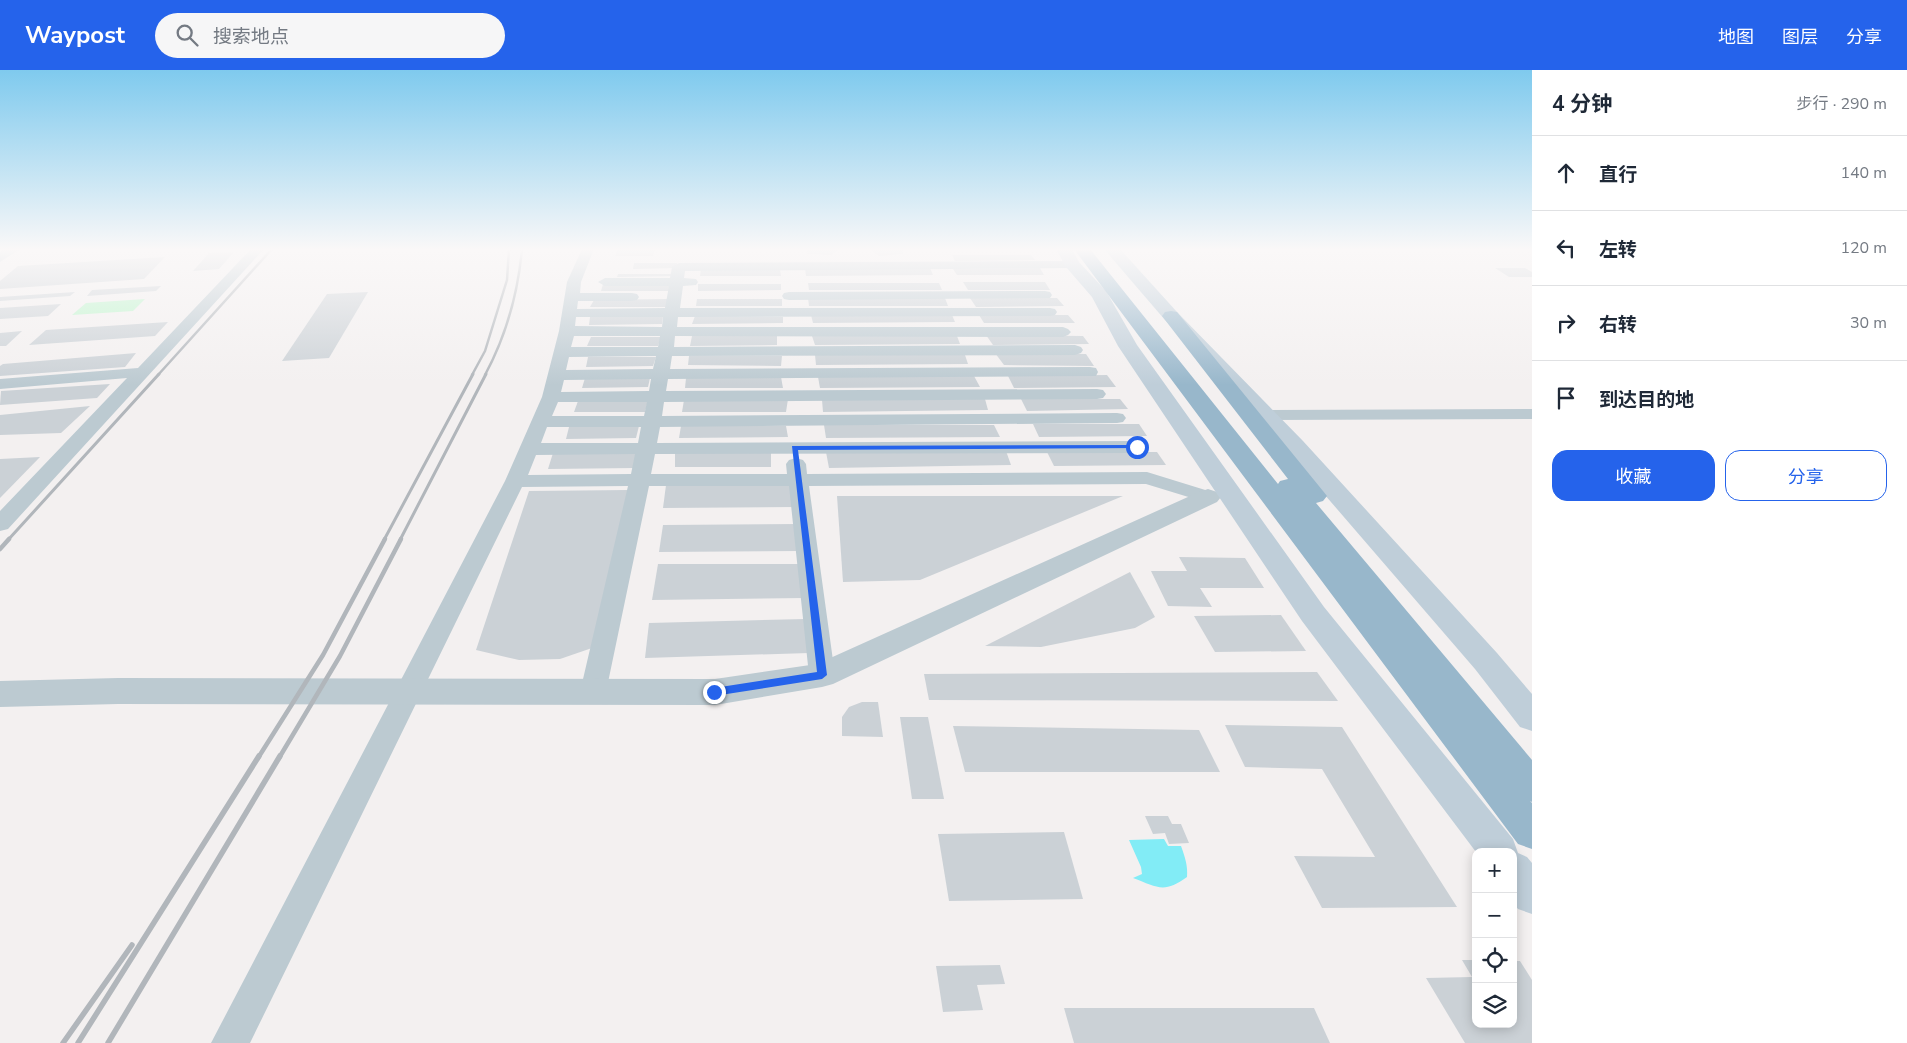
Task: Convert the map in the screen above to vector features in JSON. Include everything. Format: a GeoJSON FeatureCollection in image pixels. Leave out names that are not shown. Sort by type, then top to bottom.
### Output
{"type":"FeatureCollection","features":[{"type":"Feature","properties":{"kind":"highway"},"geometry":{"type":"LineString","coordinates":[[1104,294],[1532,831]]}},
{"type":"Feature","properties":{"kind":"highway"},"geometry":{"type":"LineString","coordinates":[[1133,294],[1532,786]]}},
{"type":"Feature","properties":{"kind":"highway"},"geometry":{"type":"LineString","coordinates":[[1100,295],[1396,687],[1532,831]]}},
{"type":"Feature","properties":{"kind":"highway"},"geometry":{"type":"LineString","coordinates":[[1171,316],[1465,681],[1532,778]]}},
{"type":"Feature","properties":{"kind":"main road"},"geometry":{"type":"LineString","coordinates":[[1152,294],[1302,453],[1479,654],[1532,718]]}},
{"type":"Feature","properties":{"kind":"main road"},"geometry":{"type":"LineString","coordinates":[[1100,295],[1128,346],[1313,614],[1496,848]]}},
{"type":"Feature","properties":{"kind":"main road"},"geometry":{"type":"LineString","coordinates":[[1517,875],[1532,894]]}},
{"type":"Feature","properties":{"kind":"street"},"geometry":{"type":"LineString","coordinates":[[0,524],[216,294]]}},
{"type":"Feature","properties":{"kind":"street"},"geometry":{"type":"LineString","coordinates":[[230,1043],[515,481],[541,422],[576,294]]}},
{"type":"Feature","properties":{"kind":"street"},"geometry":{"type":"LineString","coordinates":[[593,692],[666,352],[671,294]]}},
{"type":"Feature","properties":{"kind":"street"},"geometry":{"type":"LineString","coordinates":[[565,335],[669,302],[683,294]]}},
{"type":"Feature","properties":{"kind":"street"},"geometry":{"type":"LineString","coordinates":[[779,294],[784,332],[785,374],[822,675]]}},
{"type":"Feature","properties":{"kind":"street"},"geometry":{"type":"LineString","coordinates":[[565,335],[669,302],[1045,295]]}},
{"type":"Feature","properties":{"kind":"street"},"geometry":{"type":"LineString","coordinates":[[944,296],[958,332],[1023,477]]}},
{"type":"Feature","properties":{"kind":"street"},"geometry":{"type":"LineString","coordinates":[[779,301],[951,312],[1050,312]]}},
{"type":"Feature","properties":{"kind":"street"},"geometry":{"type":"LineString","coordinates":[[565,335],[669,302],[784,332],[1064,332]]}},
{"type":"Feature","properties":{"kind":"street"},"geometry":{"type":"LineString","coordinates":[[565,335],[666,352],[1075,350]]}},
{"type":"Feature","properties":{"kind":"street"},"geometry":{"type":"LineString","coordinates":[[565,335],[661,374],[1090,372]]}},
{"type":"Feature","properties":{"kind":"street"},"geometry":{"type":"LineString","coordinates":[[565,335],[656,396],[1096,394]]}},
{"type":"Feature","properties":{"kind":"street"},"geometry":{"type":"LineString","coordinates":[[0,384],[144,372]]}},
{"type":"Feature","properties":{"kind":"street"},"geometry":{"type":"LineString","coordinates":[[1266,415],[1532,414]]}},
{"type":"Feature","properties":{"kind":"street"},"geometry":{"type":"LineString","coordinates":[[541,422],[1117,418]]}},
{"type":"Feature","properties":{"kind":"street"},"geometry":{"type":"LineString","coordinates":[[529,449],[1137,447]]}},
{"type":"Feature","properties":{"kind":"street"},"geometry":{"type":"LineString","coordinates":[[515,481],[1023,477],[1147,478],[1208,497]]}},
{"type":"Feature","properties":{"kind":"street"},"geometry":{"type":"LineString","coordinates":[[0,694],[118,691],[714,692],[822,675],[1208,497]]}},
{"type":"Feature","properties":{"kind":"green space"},"geometry":{"type":"Polygon","coordinates":[[[145,299],[133,311],[72,315],[86,303],[145,299]]]}},
{"type":"Feature","properties":{"kind":"water"},"geometry":{"type":"Polygon","coordinates":[[[1164,839],[1168,846],[1181,846],[1186,862],[1187,877],[1172,886],[1166,887],[1155,886],[1133,878],[1142,874],[1141,867],[1129,840],[1164,839]]]}},
{"type":"Feature","properties":{"kind":"building"},"geometry":{"type":"Polygon","coordinates":[[[39,294],[72,294],[0,301],[0,297],[39,294]]]}},
{"type":"Feature","properties":{"kind":"building"},"geometry":{"type":"Polygon","coordinates":[[[88,294],[109,294],[87,296],[88,294]]]}},
{"type":"Feature","properties":{"kind":"building"},"geometry":{"type":"Polygon","coordinates":[[[327,294],[367,294],[329,358],[282,361],[327,294]]]}},
{"type":"Feature","properties":{"kind":"building"},"geometry":{"type":"Polygon","coordinates":[[[808,298],[945,298],[948,306],[809,306],[808,298]]]}},
{"type":"Feature","properties":{"kind":"building"},"geometry":{"type":"Polygon","coordinates":[[[970,298],[1057,298],[1064,306],[976,307],[970,298]]]}},
{"type":"Feature","properties":{"kind":"building"},"geometry":{"type":"Polygon","coordinates":[[[668,299],[666,307],[590,307],[594,300],[668,299]]]}},
{"type":"Feature","properties":{"kind":"building"},"geometry":{"type":"Polygon","coordinates":[[[697,299],[782,299],[782,306],[696,306],[697,299]]]}},
{"type":"Feature","properties":{"kind":"building"},"geometry":{"type":"Polygon","coordinates":[[[61,304],[48,316],[0,319],[0,308],[61,304]]]}},
{"type":"Feature","properties":{"kind":"building"},"geometry":{"type":"Polygon","coordinates":[[[811,315],[952,315],[955,322],[813,323],[811,315]]]}},
{"type":"Feature","properties":{"kind":"building"},"geometry":{"type":"Polygon","coordinates":[[[979,315],[1068,315],[1075,323],[984,323],[979,315]]]}},
{"type":"Feature","properties":{"kind":"building"},"geometry":{"type":"Polygon","coordinates":[[[663,316],[662,324],[589,325],[590,317],[663,316]]]}},
{"type":"Feature","properties":{"kind":"building"},"geometry":{"type":"Polygon","coordinates":[[[695,316],[783,317],[783,323],[692,324],[695,316]]]}},
{"type":"Feature","properties":{"kind":"building"},"geometry":{"type":"Polygon","coordinates":[[[168,322],[155,336],[29,345],[46,330],[168,322]]]}},
{"type":"Feature","properties":{"kind":"building"},"geometry":{"type":"Polygon","coordinates":[[[22,331],[6,346],[0,346],[0,333],[22,331]]]}},
{"type":"Feature","properties":{"kind":"building"},"geometry":{"type":"Polygon","coordinates":[[[986,335],[1083,336],[1089,344],[993,345],[986,335]]]}},
{"type":"Feature","properties":{"kind":"building"},"geometry":{"type":"Polygon","coordinates":[[[692,336],[777,336],[777,345],[690,346],[692,336]]]}},
{"type":"Feature","properties":{"kind":"building"},"geometry":{"type":"Polygon","coordinates":[[[812,336],[957,336],[960,344],[815,345],[812,336]]]}},
{"type":"Feature","properties":{"kind":"building"},"geometry":{"type":"Polygon","coordinates":[[[591,337],[661,337],[658,346],[587,346],[591,337]]]}},
{"type":"Feature","properties":{"kind":"building"},"geometry":{"type":"Polygon","coordinates":[[[136,353],[125,367],[0,376],[0,366],[3,364],[136,353]]]}},
{"type":"Feature","properties":{"kind":"building"},"geometry":{"type":"Polygon","coordinates":[[[995,353],[1086,354],[1094,366],[1004,365],[995,353]]]}},
{"type":"Feature","properties":{"kind":"building"},"geometry":{"type":"Polygon","coordinates":[[[815,355],[965,355],[968,364],[816,365],[815,355]]]}},
{"type":"Feature","properties":{"kind":"building"},"geometry":{"type":"Polygon","coordinates":[[[689,356],[782,356],[781,366],[688,365],[689,356]]]}},
{"type":"Feature","properties":{"kind":"building"},"geometry":{"type":"Polygon","coordinates":[[[588,357],[656,357],[653,366],[586,367],[588,357]]]}},
{"type":"Feature","properties":{"kind":"building"},"geometry":{"type":"Polygon","coordinates":[[[1107,375],[1116,387],[1014,388],[1008,376],[1107,375]]]}},
{"type":"Feature","properties":{"kind":"building"},"geometry":{"type":"Polygon","coordinates":[[[974,376],[980,387],[820,388],[818,377],[974,376]]]}},
{"type":"Feature","properties":{"kind":"building"},"geometry":{"type":"Polygon","coordinates":[[[781,377],[783,388],[685,388],[686,378],[781,377]]]}},
{"type":"Feature","properties":{"kind":"building"},"geometry":{"type":"Polygon","coordinates":[[[585,378],[650,378],[648,387],[582,388],[585,378]]]}},
{"type":"Feature","properties":{"kind":"building"},"geometry":{"type":"Polygon","coordinates":[[[110,384],[97,398],[0,405],[1,391],[110,384]]]}},
{"type":"Feature","properties":{"kind":"building"},"geometry":{"type":"Polygon","coordinates":[[[788,399],[786,412],[682,412],[684,400],[788,399]]]}},
{"type":"Feature","properties":{"kind":"building"},"geometry":{"type":"Polygon","coordinates":[[[985,399],[988,410],[823,412],[822,400],[985,399]]]}},
{"type":"Feature","properties":{"kind":"building"},"geometry":{"type":"Polygon","coordinates":[[[1021,399],[1120,399],[1128,409],[1027,411],[1021,399]]]}},
{"type":"Feature","properties":{"kind":"building"},"geometry":{"type":"Polygon","coordinates":[[[578,401],[648,401],[645,412],[574,412],[578,401]]]}},
{"type":"Feature","properties":{"kind":"building"},"geometry":{"type":"Polygon","coordinates":[[[90,406],[61,433],[0,435],[0,415],[90,406]]]}},
{"type":"Feature","properties":{"kind":"building"},"geometry":{"type":"Polygon","coordinates":[[[1033,424],[1139,424],[1147,436],[1039,437],[1033,424]]]}},
{"type":"Feature","properties":{"kind":"building"},"geometry":{"type":"Polygon","coordinates":[[[824,425],[994,425],[1000,437],[826,438],[824,425]]]}},
{"type":"Feature","properties":{"kind":"building"},"geometry":{"type":"Polygon","coordinates":[[[639,426],[636,438],[566,439],[569,427],[639,426]]]}},
{"type":"Feature","properties":{"kind":"building"},"geometry":{"type":"Polygon","coordinates":[[[681,426],[786,426],[788,437],[679,438],[681,426]]]}},
{"type":"Feature","properties":{"kind":"building"},"geometry":{"type":"Polygon","coordinates":[[[1006,451],[1011,465],[829,468],[826,452],[1006,451]]]}},
{"type":"Feature","properties":{"kind":"building"},"geometry":{"type":"Polygon","coordinates":[[[640,452],[635,468],[548,469],[553,453],[640,452]]]}},
{"type":"Feature","properties":{"kind":"building"},"geometry":{"type":"Polygon","coordinates":[[[675,452],[771,452],[771,467],[675,467],[675,452]]]}},
{"type":"Feature","properties":{"kind":"building"},"geometry":{"type":"Polygon","coordinates":[[[1047,452],[1157,452],[1166,465],[1054,466],[1047,452]]]}},
{"type":"Feature","properties":{"kind":"building"},"geometry":{"type":"Polygon","coordinates":[[[40,457],[0,498],[0,459],[40,457]]]}},
{"type":"Feature","properties":{"kind":"building"},"geometry":{"type":"Polygon","coordinates":[[[666,485],[794,485],[796,507],[663,508],[666,485]]]}},
{"type":"Feature","properties":{"kind":"building"},"geometry":{"type":"Polygon","coordinates":[[[628,490],[592,648],[560,659],[519,660],[476,650],[529,491],[628,490]]]}},
{"type":"Feature","properties":{"kind":"building"},"geometry":{"type":"Polygon","coordinates":[[[837,496],[1123,496],[920,580],[843,582],[837,496]]]}},
{"type":"Feature","properties":{"kind":"building"},"geometry":{"type":"Polygon","coordinates":[[[798,524],[799,551],[659,552],[663,525],[798,524]]]}},
{"type":"Feature","properties":{"kind":"building"},"geometry":{"type":"Polygon","coordinates":[[[1179,557],[1245,558],[1264,588],[1200,588],[1212,607],[1168,606],[1151,571],[1187,571],[1179,557]]]}},
{"type":"Feature","properties":{"kind":"building"},"geometry":{"type":"Polygon","coordinates":[[[658,564],[802,564],[804,598],[652,600],[658,564]]]}},
{"type":"Feature","properties":{"kind":"building"},"geometry":{"type":"Polygon","coordinates":[[[1130,572],[1155,617],[1135,628],[1041,647],[985,646],[1130,572]]]}},
{"type":"Feature","properties":{"kind":"building"},"geometry":{"type":"Polygon","coordinates":[[[1281,615],[1306,651],[1215,652],[1194,616],[1281,615]]]}},
{"type":"Feature","properties":{"kind":"building"},"geometry":{"type":"Polygon","coordinates":[[[806,619],[809,653],[645,658],[649,623],[806,619]]]}},
{"type":"Feature","properties":{"kind":"building"},"geometry":{"type":"Polygon","coordinates":[[[1317,672],[1338,701],[929,700],[924,674],[1317,672]]]}},
{"type":"Feature","properties":{"kind":"building"},"geometry":{"type":"Polygon","coordinates":[[[862,702],[878,702],[883,737],[842,736],[842,717],[849,707],[862,702]]]}},
{"type":"Feature","properties":{"kind":"building"},"geometry":{"type":"Polygon","coordinates":[[[900,717],[928,717],[944,799],[912,799],[900,717]]]}},
{"type":"Feature","properties":{"kind":"building"},"geometry":{"type":"Polygon","coordinates":[[[1225,725],[1342,727],[1457,907],[1322,908],[1294,856],[1375,857],[1322,769],[1245,767],[1225,725]]]}},
{"type":"Feature","properties":{"kind":"building"},"geometry":{"type":"Polygon","coordinates":[[[953,726],[1199,730],[1220,772],[965,772],[953,726]]]}},
{"type":"Feature","properties":{"kind":"building"},"geometry":{"type":"Polygon","coordinates":[[[1145,816],[1168,816],[1172,824],[1181,824],[1189,843],[1169,844],[1165,833],[1153,834],[1145,816]]]}},
{"type":"Feature","properties":{"kind":"building"},"geometry":{"type":"Polygon","coordinates":[[[1064,832],[1083,899],[949,901],[938,834],[1064,832]]]}},
{"type":"Feature","properties":{"kind":"building"},"geometry":{"type":"Polygon","coordinates":[[[1462,960],[1472,960],[1472,977],[1462,960]]]}},
{"type":"Feature","properties":{"kind":"building"},"geometry":{"type":"Polygon","coordinates":[[[1517,961],[1520,961],[1532,980],[1532,1043],[1465,1043],[1426,978],[1472,977],[1472,1028],[1517,1028],[1517,961]]]}},
{"type":"Feature","properties":{"kind":"building"},"geometry":{"type":"Polygon","coordinates":[[[1000,965],[1005,984],[977,985],[983,1010],[943,1012],[936,966],[1000,965]]]}},
{"type":"Feature","properties":{"kind":"building"},"geometry":{"type":"Polygon","coordinates":[[[1064,1008],[1314,1008],[1330,1043],[1074,1043],[1064,1008]]]}},
{"type":"Feature","properties":{"kind":"railway"},"geometry":{"type":"LineString","coordinates":[[158,375],[231,294]]}},
{"type":"Feature","properties":{"kind":"railway"},"geometry":{"type":"LineString","coordinates":[[472,375],[485,351],[503,294]]}},
{"type":"Feature","properties":{"kind":"railway"},"geometry":{"type":"LineString","coordinates":[[485,375],[505,330],[515,294]]}},
{"type":"Feature","properties":{"kind":"railway"},"geometry":{"type":"LineString","coordinates":[[8,540],[159,374]]}},
{"type":"Feature","properties":{"kind":"railway"},"geometry":{"type":"LineString","coordinates":[[384,540],[473,374]]}},
{"type":"Feature","properties":{"kind":"railway"},"geometry":{"type":"LineString","coordinates":[[400,540],[486,374]]}},
{"type":"Feature","properties":{"kind":"railway"},"geometry":{"type":"LineString","coordinates":[[0,549],[9,539]]}},
{"type":"Feature","properties":{"kind":"railway"},"geometry":{"type":"LineString","coordinates":[[258,758],[323,655],[385,539]]}},
{"type":"Feature","properties":{"kind":"railway"},"geometry":{"type":"LineString","coordinates":[[279,758],[340,656],[401,539]]}},
{"type":"Feature","properties":{"kind":"railway"},"geometry":{"type":"LineString","coordinates":[[78,1043],[259,756]]}},
{"type":"Feature","properties":{"kind":"railway"},"geometry":{"type":"LineString","coordinates":[[108,1043],[280,756]]}},
{"type":"Feature","properties":{"kind":"railway"},"geometry":{"type":"LineString","coordinates":[[63,1043],[132,945]]}},
{"type":"Feature","properties":{"kind":"route"},"geometry":{"type":"LineString","coordinates":[[714,692],[822,675],[794,448],[1137,447]]}}]}
